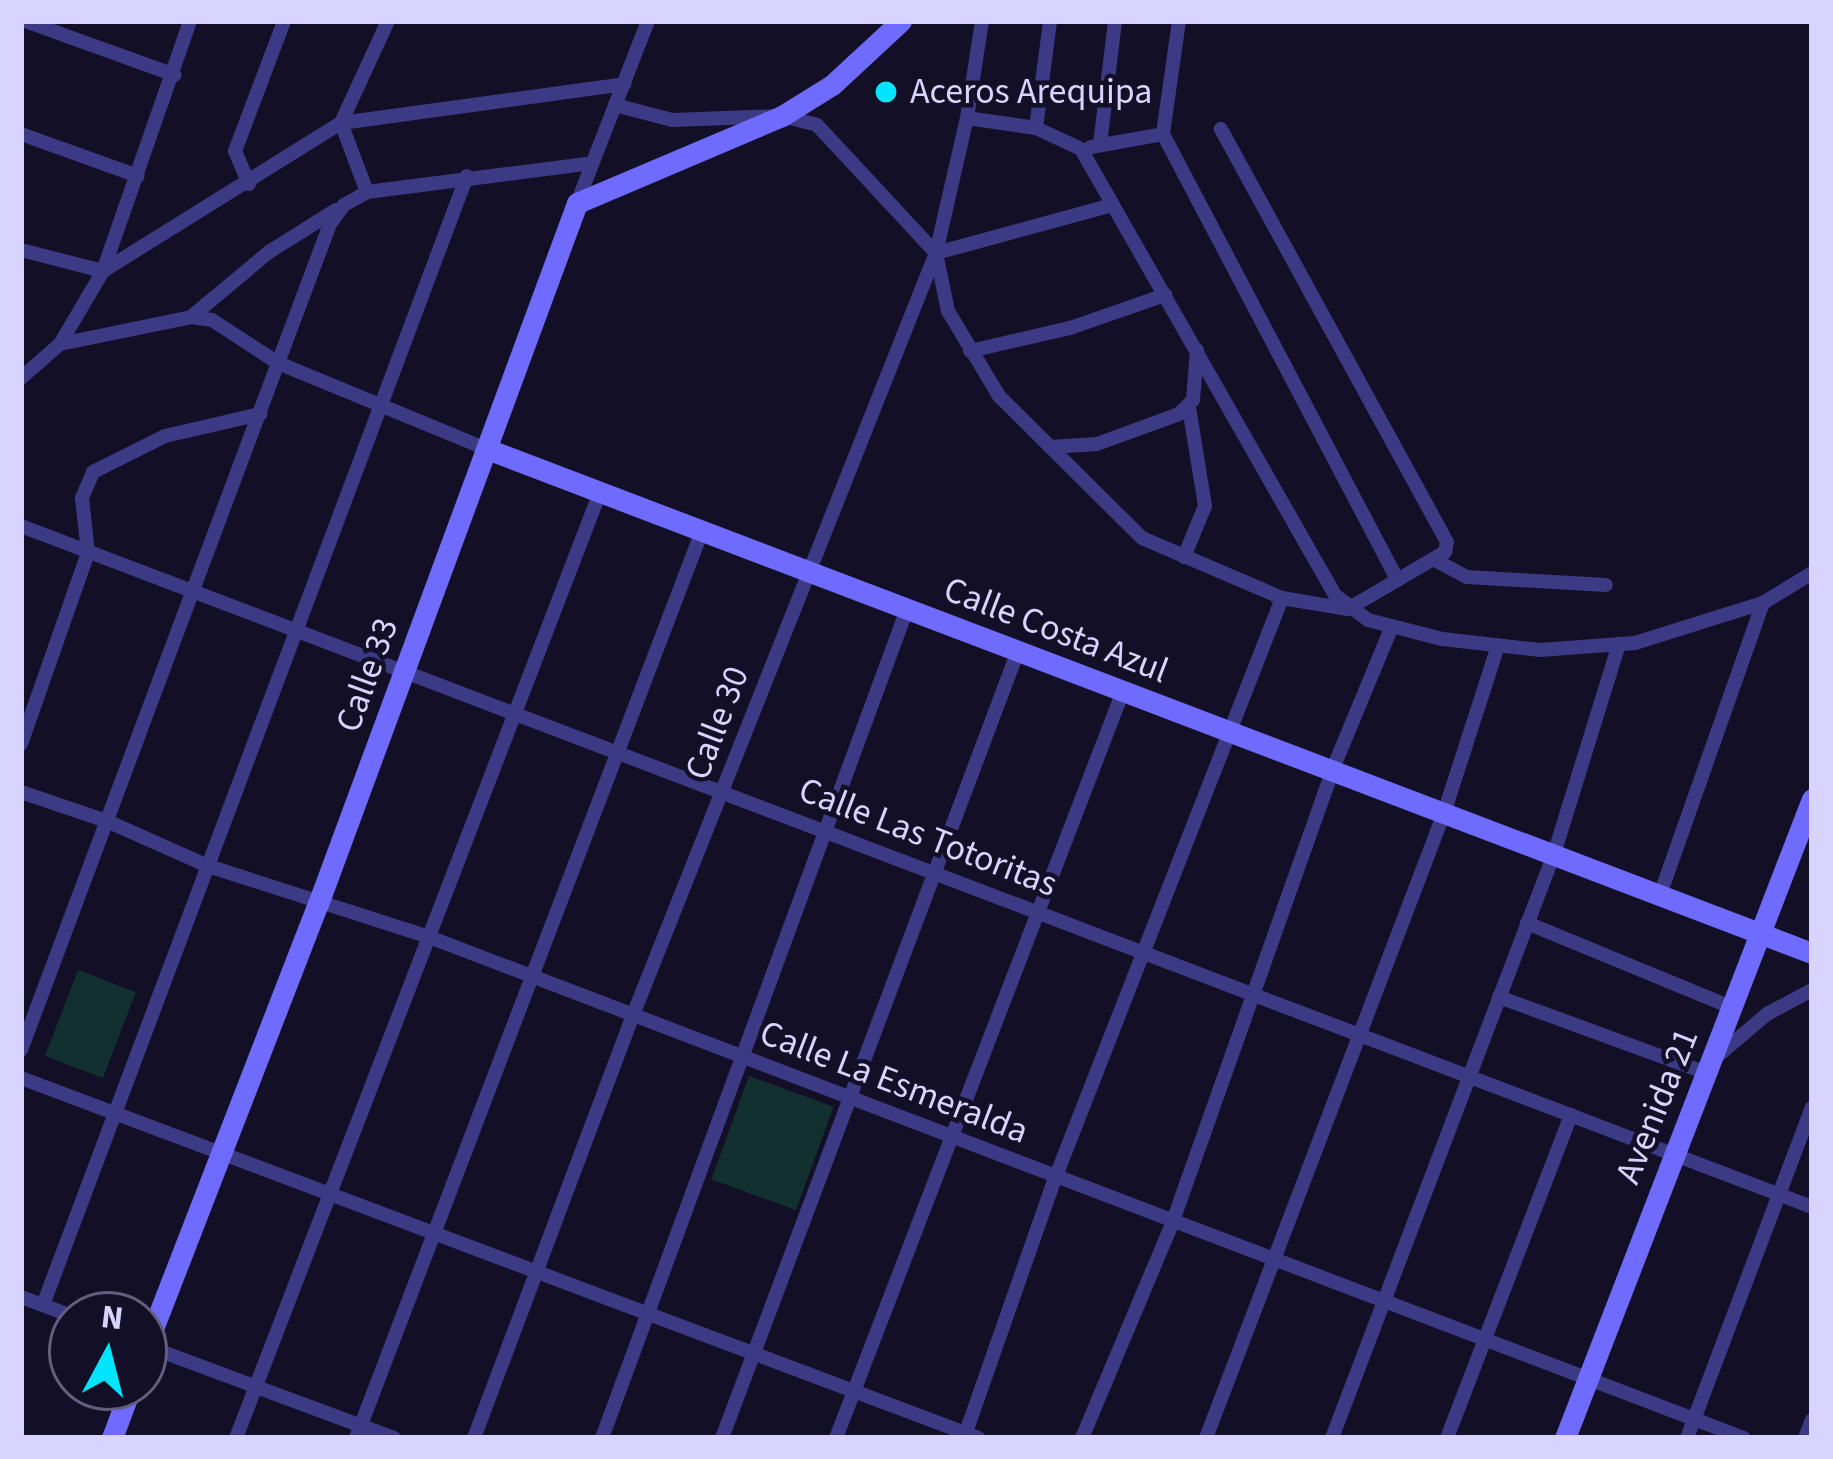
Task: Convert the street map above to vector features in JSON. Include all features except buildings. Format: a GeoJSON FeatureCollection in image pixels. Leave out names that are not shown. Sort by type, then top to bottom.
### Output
{"type":"FeatureCollection","features":[{"type":"Feature","properties":{"kind":"street"},"geometry":{"type":"LineString","coordinates":[[25,21],[175,75]]}},
{"type":"Feature","properties":{"kind":"street"},"geometry":{"type":"LineString","coordinates":[[21,378],[61,344],[103,271],[190,21]]}},
{"type":"Feature","properties":{"kind":"street"},"geometry":{"type":"LineString","coordinates":[[249,184],[235,151],[284,21]]}},
{"type":"Feature","properties":{"kind":"street"},"geometry":{"type":"LineString","coordinates":[[367,192],[341,123],[388,21]]}},
{"type":"Feature","properties":{"kind":"street","name":"Calle 33"},"geometry":{"type":"LineString","coordinates":[[167,1291],[648,21]]}},
{"type":"Feature","properties":{"kind":"street"},"geometry":{"type":"LineString","coordinates":[[577,202],[782,116],[832,85],[901,21]]}},
{"type":"Feature","properties":{"kind":"street","name":"Calle 30"},"geometry":{"type":"LineString","coordinates":[[474,1438],[633,1015],[936,253],[968,118],[982,21]]}},
{"type":"Feature","properties":{"kind":"street"},"geometry":{"type":"LineString","coordinates":[[1036,128],[1050,21]]}},
{"type":"Feature","properties":{"kind":"street"},"geometry":{"type":"LineString","coordinates":[[1100,144],[1115,21]]}},
{"type":"Feature","properties":{"kind":"street"},"geometry":{"type":"LineString","coordinates":[[1179,21],[1163,134],[1397,579]]}},
{"type":"Feature","properties":{"kind":"street"},"geometry":{"type":"LineString","coordinates":[[21,250],[103,271],[341,123],[624,84]]}},
{"type":"Feature","properties":{"kind":"street"},"geometry":{"type":"LineString","coordinates":[[615,105],[672,120],[782,116],[826,132],[936,253],[948,311],[999,396],[1142,538],[1282,598],[1348,609],[1392,626],[1540,650],[1619,644],[1763,603],[1812,573]]}},
{"type":"Feature","properties":{"kind":"street"},"geometry":{"type":"LineString","coordinates":[[968,118],[1036,128],[1081,149],[1109,206],[1197,345],[1335,596],[1348,609]]}},
{"type":"Feature","properties":{"kind":"street"},"geometry":{"type":"LineString","coordinates":[[1221,129],[1447,542],[1445,552],[1348,609]]}},
{"type":"Feature","properties":{"kind":"street"},"geometry":{"type":"LineString","coordinates":[[21,134],[138,176]]}},
{"type":"Feature","properties":{"kind":"street"},"geometry":{"type":"LineString","coordinates":[[1081,149],[1163,134]]}},
{"type":"Feature","properties":{"kind":"street"},"geometry":{"type":"LineString","coordinates":[[61,344],[191,317],[269,252],[367,192],[592,163]]}},
{"type":"Feature","properties":{"kind":"street"},"geometry":{"type":"LineString","coordinates":[[43,1305],[467,176]]}},
{"type":"Feature","properties":{"kind":"street"},"geometry":{"type":"LineString","coordinates":[[21,1050],[197,590],[330,224],[344,205]]}},
{"type":"Feature","properties":{"kind":"street"},"geometry":{"type":"LineString","coordinates":[[936,253],[1109,206]]}},
{"type":"Feature","properties":{"kind":"street"},"geometry":{"type":"LineString","coordinates":[[970,351],[1070,328],[1165,295]]}},
{"type":"Feature","properties":{"kind":"street","name":"Calle Costa Azul"},"geometry":{"type":"LineString","coordinates":[[191,317],[223,326],[278,363],[380,409],[1812,953]]}},
{"type":"Feature","properties":{"kind":"street"},"geometry":{"type":"LineString","coordinates":[[1184,557],[1205,506],[1189,407],[1195,392],[1197,345]]}},
{"type":"Feature","properties":{"kind":"street"},"geometry":{"type":"LineString","coordinates":[[1050,447],[1097,444],[1189,407]]}},
{"type":"Feature","properties":{"kind":"street"},"geometry":{"type":"LineString","coordinates":[[21,744],[88,553],[82,498],[93,472],[165,436],[260,414]]}},
{"type":"Feature","properties":{"kind":"street"},"geometry":{"type":"LineString","coordinates":[[236,1438],[600,493]]}},
{"type":"Feature","properties":{"kind":"street","name":"Calle Las Totoritas"},"geometry":{"type":"LineString","coordinates":[[21,526],[1812,1207]]}},
{"type":"Feature","properties":{"kind":"street"},"geometry":{"type":"LineString","coordinates":[[358,1432],[702,532]]}},
{"type":"Feature","properties":{"kind":"street"},"geometry":{"type":"LineString","coordinates":[[1432,559],[1467,577],[1606,584]]}},
{"type":"Feature","properties":{"kind":"street"},"geometry":{"type":"LineString","coordinates":[[21,1078],[331,1191],[969,1436],[1056,1176],[1282,598]]}},
{"type":"Feature","properties":{"kind":"street"},"geometry":{"type":"LineString","coordinates":[[1660,895],[1763,603]]}},
{"type":"Feature","properties":{"kind":"street"},"geometry":{"type":"LineString","coordinates":[[602,1438],[907,609]]}},
{"type":"Feature","properties":{"kind":"street"},"geometry":{"type":"LineString","coordinates":[[1082,1438],[1173,1221],[1332,770],[1392,626]]}},
{"type":"Feature","properties":{"kind":"street"},"geometry":{"type":"LineString","coordinates":[[1331,1438],[1553,854],[1619,644]]}},
{"type":"Feature","properties":{"kind":"street"},"geometry":{"type":"LineString","coordinates":[[1207,1438],[1444,813],[1498,646]]}},
{"type":"Feature","properties":{"kind":"street"},"geometry":{"type":"LineString","coordinates":[[722,1438],[1018,651]]}},
{"type":"Feature","properties":{"kind":"street"},"geometry":{"type":"LineString","coordinates":[[836,1438],[1123,691]]}},
{"type":"Feature","properties":{"kind":"street","name":"Calle La Esmeralda"},"geometry":{"type":"LineString","coordinates":[[21,792],[109,822],[208,866],[429,937],[1744,1438]]}},
{"type":"Feature","properties":{"kind":"street","name":"Avenida 21"},"geometry":{"type":"LineString","coordinates":[[1565,1438],[1812,799]]}},
{"type":"Feature","properties":{"kind":"street"},"geometry":{"type":"LineString","coordinates":[[1527,923],[1730,1007]]}},
{"type":"Feature","properties":{"kind":"street"},"geometry":{"type":"LineString","coordinates":[[1499,997],[1711,1067],[1767,1014],[1812,990]]}},
{"type":"Feature","properties":{"kind":"street"},"geometry":{"type":"LineString","coordinates":[[1687,1438],[1812,1108]]}},
{"type":"Feature","properties":{"kind":"street"},"geometry":{"type":"LineString","coordinates":[[1447,1438],[1571,1115]]}},
{"type":"Feature","properties":{"kind":"street"},"geometry":{"type":"LineString","coordinates":[[21,1297],[48,1307]]}},
{"type":"Feature","properties":{"kind":"street"},"geometry":{"type":"LineString","coordinates":[[168,1355],[358,1432],[394,1438]]}},
{"type":"Feature","properties":{"kind":"street"},"geometry":{"type":"LineString","coordinates":[[1805,1438],[1812,1420]]}},
{"type":"Feature","properties":{"kind":"green space"},"geometry":{"type":"Polygon","coordinates":[[[78,970],[136,992],[103,1078],[45,1056],[78,970]]]}},
{"type":"Feature","properties":{"kind":"green space"},"geometry":{"type":"Polygon","coordinates":[[[749,1076],[834,1107],[796,1210],[711,1179],[749,1076]]]}},
{"type":"Feature","properties":{"kind":"place","name":"Aceros Arequipa"},"geometry":{"type":"Point","coordinates":[886,92]}}]}
